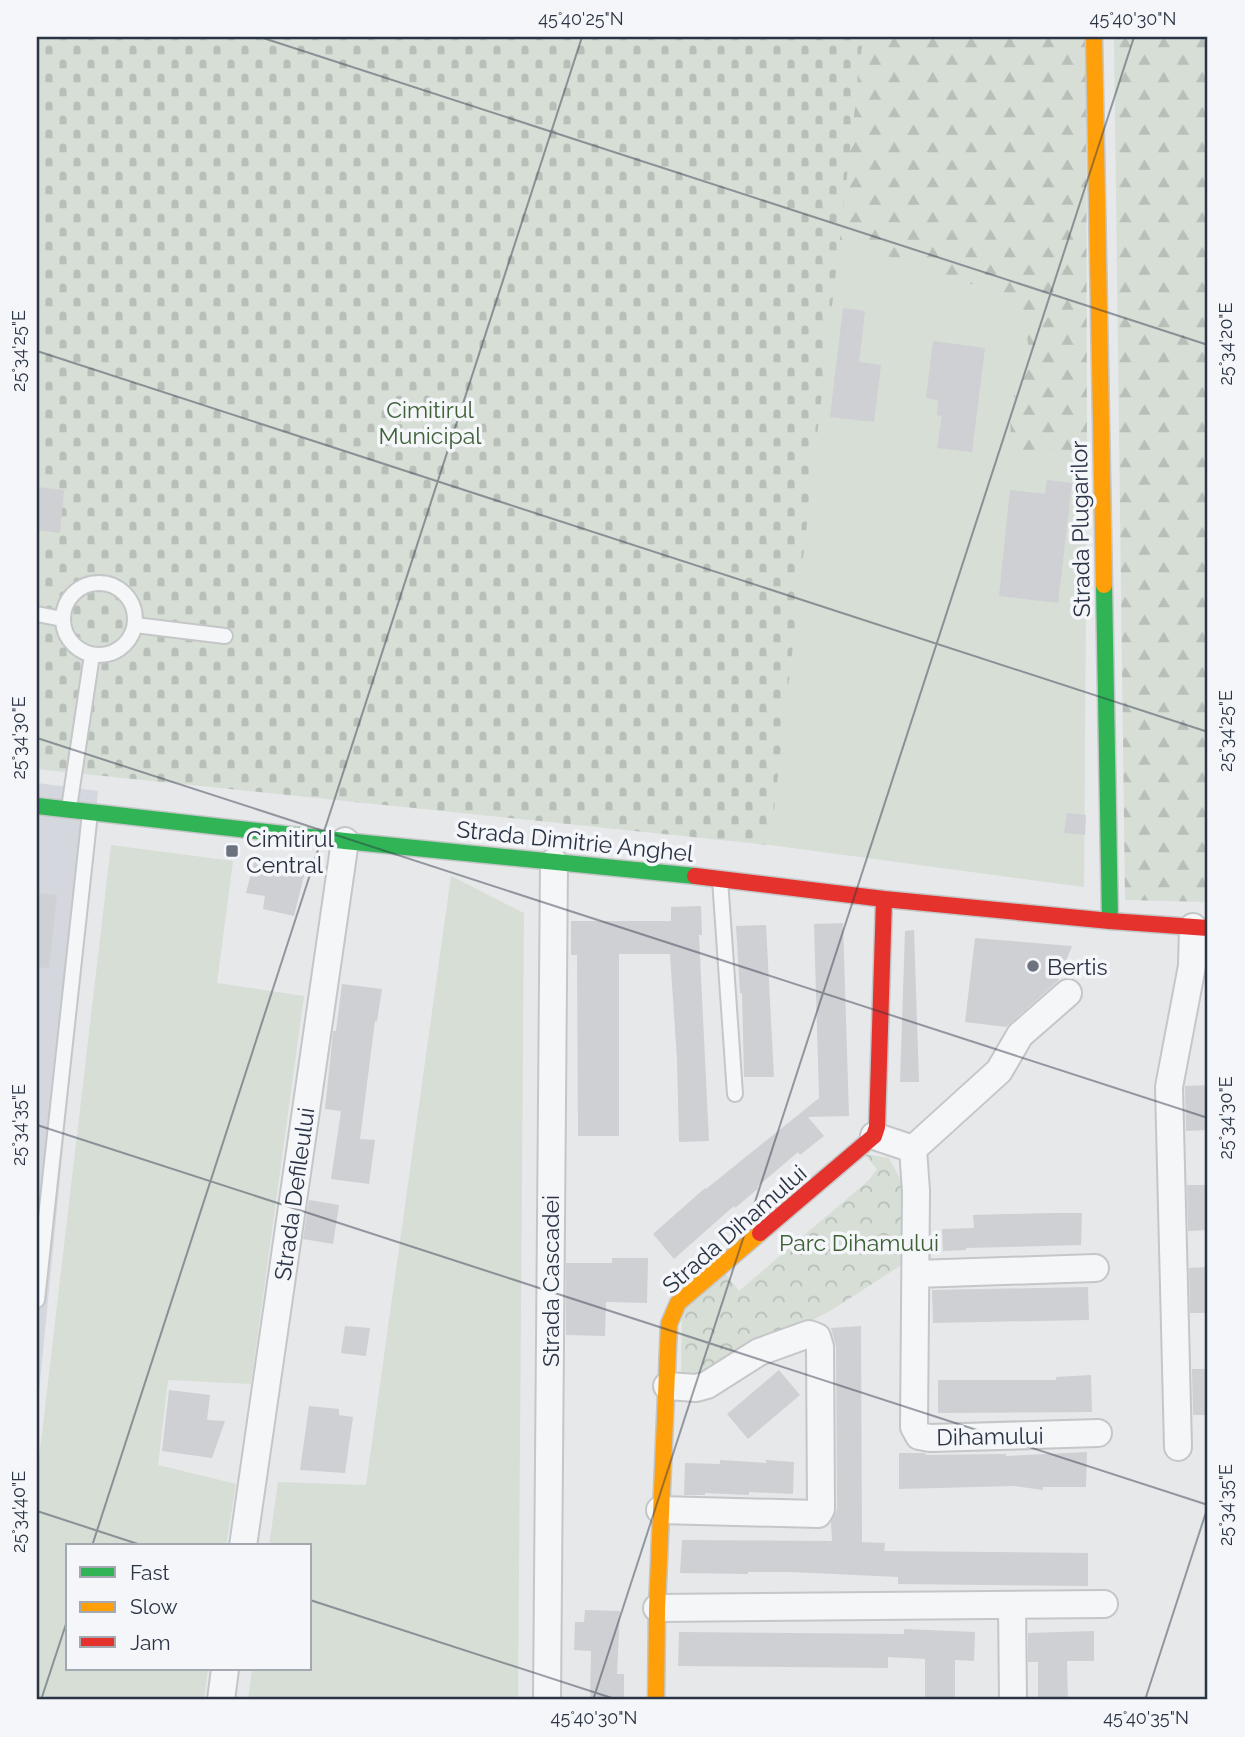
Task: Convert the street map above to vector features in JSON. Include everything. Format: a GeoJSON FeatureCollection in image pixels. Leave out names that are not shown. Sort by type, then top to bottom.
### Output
{"type":"FeatureCollection","features":[{"type":"Feature","properties":{"kind":"street","name":"Strada Plugarilor"},"geometry":{"type":"LineString","coordinates":[[1094,37],[1110,921]]}},
{"type":"Feature","properties":{"kind":"street","name":"Strada Dimitrie Anghel"},"geometry":{"type":"LineString","coordinates":[[37,806],[884,899],[1110,921]]}},
{"type":"Feature","properties":{"kind":"street","name":"Strada Defileului"},"geometry":{"type":"LineString","coordinates":[[243,1544],[345,841]]}},
{"type":"Feature","properties":{"kind":"street","name":"Strada Cascadei"},"geometry":{"type":"LineString","coordinates":[[547,1700],[554,862]]}},
{"type":"Feature","properties":{"kind":"street"},"geometry":{"type":"LineString","coordinates":[[884,899],[877,1127],[874,1136],[912,1149],[999,1071],[1020,1035],[1068,993]]}},
{"type":"Feature","properties":{"kind":"street"},"geometry":{"type":"LineString","coordinates":[[1110,921],[1201,927],[1169,1087],[1178,1447]]}},
{"type":"Feature","properties":{"kind":"street","name":"Strada Dihamului"},"geometry":{"type":"LineString","coordinates":[[656,1700],[660,1510],[669,1324],[678,1303],[874,1136]]}},
{"type":"Feature","properties":{"kind":"street","name":"Dihamului"},"geometry":{"type":"LineString","coordinates":[[912,1149],[916,1191],[914,1427],[919,1436],[930,1438],[1098,1433]]}},
{"type":"Feature","properties":{"kind":"street"},"geometry":{"type":"LineString","coordinates":[[916,1275],[1095,1268]]}},
{"type":"Feature","properties":{"kind":"street"},"geometry":{"type":"LineString","coordinates":[[660,1510],[818,1514],[821,1509],[820,1347],[817,1337],[808,1334],[759,1352],[707,1385],[696,1388],[667,1386]]}},
{"type":"Feature","properties":{"kind":"street"},"geometry":{"type":"LineString","coordinates":[[657,1608],[1104,1604]]}},
{"type":"Feature","properties":{"kind":"street"},"geometry":{"type":"LineString","coordinates":[[1012,1605],[1013,1700]]}},
{"type":"Feature","properties":{"kind":"street"},"geometry":{"type":"LineString","coordinates":[[221,1700],[225,1670]]}},
{"type":"Feature","properties":{"kind":"lane"},"geometry":{"type":"LineString","coordinates":[[104,582],[124,593],[131,602],[135,625],[131,636],[115,652],[92,655],[80,650],[64,631],[64,606],[80,587],[104,582]]}},
{"type":"Feature","properties":{"kind":"lane"},"geometry":{"type":"LineString","coordinates":[[37,614],[62,619]]}},
{"type":"Feature","properties":{"kind":"lane"},"geometry":{"type":"LineString","coordinates":[[135,625],[225,636]]}},
{"type":"Feature","properties":{"kind":"lane"},"geometry":{"type":"LineString","coordinates":[[68,809],[92,655]]}},
{"type":"Feature","properties":{"kind":"lane"},"geometry":{"type":"LineString","coordinates":[[37,1300],[90,812]]}},
{"type":"Feature","properties":{"kind":"lane"},"geometry":{"type":"LineString","coordinates":[[720,879],[735,1094]]}},
{"type":"Feature","properties":{"kind":"shaded area"},"geometry":{"type":"Polygon","coordinates":[[[37,783],[98,791],[37,1412],[37,783]]]}},
{"type":"Feature","properties":{"kind":"green space","name":"Cimitirul Municipal"},"geometry":{"type":"Polygon","coordinates":[[[37,37],[863,37],[770,845],[37,769],[37,37]]]}},
{"type":"Feature","properties":{"kind":"green space"},"geometry":{"type":"Polygon","coordinates":[[[863,37],[1086,37],[1087,452],[1044,455],[1011,448],[1010,408],[1029,351],[1022,301],[839,240],[863,37]]]}},
{"type":"Feature","properties":{"kind":"green space"},"geometry":{"type":"Polygon","coordinates":[[[1114,37],[1208,37],[1208,902],[1125,900],[1114,37]]]}},
{"type":"Feature","properties":{"kind":"green space"},"geometry":{"type":"Polygon","coordinates":[[[839,240],[1022,301],[1029,351],[1010,408],[1044,455],[1087,452],[1084,887],[770,845],[839,240]]]}},
{"type":"Feature","properties":{"kind":"green space"},"geometry":{"type":"Polygon","coordinates":[[[111,845],[233,861],[217,983],[304,996],[251,1384],[168,1380],[158,1465],[236,1484],[226,1544],[66,1544],[66,1670],[208,1670],[204,1700],[37,1700],[37,1476],[111,845]]]}},
{"type":"Feature","properties":{"kind":"green space"},"geometry":{"type":"Polygon","coordinates":[[[451,876],[524,913],[518,1700],[248,1700],[252,1670],[312,1670],[312,1544],[269,1544],[278,1482],[366,1485],[451,876]]]}},
{"type":"Feature","properties":{"kind":"green space","name":"Parc Dihamului"},"geometry":{"type":"Polygon","coordinates":[[[864,1154],[889,1158],[905,1188],[911,1210],[902,1224],[903,1264],[830,1311],[756,1349],[681,1382],[682,1308],[725,1273],[739,1291],[869,1180],[877,1169],[864,1154]]]}},
{"type":"Feature","properties":{"kind":"building"},"geometry":{"type":"Polygon","coordinates":[[[843,308],[865,311],[859,362],[881,365],[874,422],[830,417],[843,308]]]}},
{"type":"Feature","properties":{"kind":"building"},"geometry":{"type":"Polygon","coordinates":[[[933,341],[985,348],[972,452],[937,448],[942,416],[937,415],[938,400],[926,398],[933,341]]]}},
{"type":"Feature","properties":{"kind":"building"},"geometry":{"type":"Polygon","coordinates":[[[1047,480],[1072,483],[1058,603],[999,596],[1010,490],[1045,494],[1047,480]]]}},
{"type":"Feature","properties":{"kind":"building"},"geometry":{"type":"Polygon","coordinates":[[[37,487],[64,490],[60,533],[37,530],[37,487]]]}},
{"type":"Feature","properties":{"kind":"building"},"geometry":{"type":"Polygon","coordinates":[[[1067,813],[1086,815],[1085,835],[1064,833],[1067,813]]]}},
{"type":"Feature","properties":{"kind":"building"},"geometry":{"type":"Polygon","coordinates":[[[254,862],[305,872],[294,916],[263,909],[265,896],[246,893],[254,862]]]}},
{"type":"Feature","properties":{"kind":"building"},"geometry":{"type":"Polygon","coordinates":[[[37,893],[57,895],[49,968],[37,967],[37,893]]]}},
{"type":"Feature","properties":{"kind":"building"},"geometry":{"type":"Polygon","coordinates":[[[701,906],[702,935],[699,935],[709,1141],[679,1142],[670,954],[619,954],[619,1136],[578,1136],[577,955],[571,955],[571,921],[671,921],[671,907],[701,906]]]}},
{"type":"Feature","properties":{"kind":"building"},"geometry":{"type":"Polygon","coordinates":[[[843,923],[849,1116],[808,1117],[824,1136],[800,1155],[798,1152],[674,1259],[653,1234],[705,1188],[819,1098],[814,924],[843,923]]]}},
{"type":"Feature","properties":{"kind":"building"},"geometry":{"type":"Polygon","coordinates":[[[766,925],[774,1077],[744,1077],[742,993],[736,926],[766,925]]]}},
{"type":"Feature","properties":{"kind":"building"},"geometry":{"type":"Polygon","coordinates":[[[914,930],[919,1082],[900,1082],[905,931],[914,930]]]}},
{"type":"Feature","properties":{"kind":"building"},"geometry":{"type":"Polygon","coordinates":[[[975,938],[1072,946],[1058,981],[1006,1027],[965,1022],[975,938]]]}},
{"type":"Feature","properties":{"kind":"building"},"geometry":{"type":"Polygon","coordinates":[[[342,984],[382,989],[375,1021],[360,1139],[375,1140],[369,1184],[331,1179],[341,1111],[325,1109],[333,1031],[336,1031],[342,984]]]}},
{"type":"Feature","properties":{"kind":"building"},"geometry":{"type":"Polygon","coordinates":[[[1208,1085],[1208,1130],[1186,1131],[1185,1086],[1208,1085]]]}},
{"type":"Feature","properties":{"kind":"building"},"geometry":{"type":"Polygon","coordinates":[[[1187,1185],[1208,1185],[1208,1230],[1188,1231],[1187,1185]]]}},
{"type":"Feature","properties":{"kind":"building"},"geometry":{"type":"Polygon","coordinates":[[[309,1200],[339,1205],[333,1244],[303,1239],[309,1200]]]}},
{"type":"Feature","properties":{"kind":"building"},"geometry":{"type":"Polygon","coordinates":[[[1082,1213],[1081,1245],[943,1251],[942,1229],[974,1228],[973,1215],[1082,1213]]]}},
{"type":"Feature","properties":{"kind":"building"},"geometry":{"type":"Polygon","coordinates":[[[612,1258],[648,1258],[647,1303],[606,1302],[605,1336],[566,1335],[566,1263],[612,1263],[612,1258]]]}},
{"type":"Feature","properties":{"kind":"building"},"geometry":{"type":"Polygon","coordinates":[[[1208,1267],[1208,1313],[1190,1313],[1189,1268],[1208,1267]]]}},
{"type":"Feature","properties":{"kind":"building"},"geometry":{"type":"Polygon","coordinates":[[[1088,1287],[1089,1320],[933,1323],[932,1290],[1088,1287]]]}},
{"type":"Feature","properties":{"kind":"building"},"geometry":{"type":"Polygon","coordinates":[[[345,1326],[370,1328],[366,1356],[341,1353],[345,1326]]]}},
{"type":"Feature","properties":{"kind":"building"},"geometry":{"type":"Polygon","coordinates":[[[861,1326],[862,1542],[885,1543],[884,1551],[1088,1553],[1088,1586],[898,1584],[898,1577],[791,1572],[680,1573],[682,1540],[832,1541],[831,1522],[837,1509],[836,1347],[831,1328],[861,1326]]]}},
{"type":"Feature","properties":{"kind":"building"},"geometry":{"type":"Polygon","coordinates":[[[1192,1369],[1208,1369],[1208,1415],[1193,1415],[1192,1369]]]}},
{"type":"Feature","properties":{"kind":"building"},"geometry":{"type":"Polygon","coordinates":[[[779,1370],[800,1395],[748,1439],[727,1414],[779,1370]]]}},
{"type":"Feature","properties":{"kind":"building"},"geometry":{"type":"Polygon","coordinates":[[[1091,1375],[1092,1412],[938,1413],[938,1380],[1056,1380],[1056,1377],[1091,1375]]]}},
{"type":"Feature","properties":{"kind":"building"},"geometry":{"type":"Polygon","coordinates":[[[169,1390],[210,1395],[207,1420],[225,1421],[212,1458],[162,1451],[169,1390]]]}},
{"type":"Feature","properties":{"kind":"building"},"geometry":{"type":"Polygon","coordinates":[[[309,1406],[339,1409],[339,1415],[353,1417],[345,1473],[300,1470],[309,1406]]]}},
{"type":"Feature","properties":{"kind":"building"},"geometry":{"type":"Polygon","coordinates":[[[1087,1452],[1086,1487],[1043,1487],[1043,1490],[1014,1486],[899,1489],[899,1453],[1006,1456],[1087,1452]]]}},
{"type":"Feature","properties":{"kind":"building"},"geometry":{"type":"Polygon","coordinates":[[[720,1460],[794,1462],[793,1494],[749,1492],[749,1495],[684,1495],[685,1463],[720,1464],[720,1460]]]}},
{"type":"Feature","properties":{"kind":"building"},"geometry":{"type":"Polygon","coordinates":[[[585,1610],[620,1611],[617,1674],[624,1674],[624,1700],[590,1700],[591,1651],[574,1650],[575,1622],[584,1622],[585,1610]]]}},
{"type":"Feature","properties":{"kind":"building"},"geometry":{"type":"Polygon","coordinates":[[[904,1629],[975,1632],[974,1661],[955,1660],[955,1700],[925,1700],[925,1659],[888,1657],[888,1668],[678,1666],[679,1632],[904,1634],[904,1629]]]}},
{"type":"Feature","properties":{"kind":"building"},"geometry":{"type":"Polygon","coordinates":[[[1094,1631],[1094,1661],[1067,1661],[1068,1700],[1038,1700],[1038,1662],[1028,1662],[1028,1633],[1094,1631]]]}},
{"type":"Feature","properties":{"kind":"traffic: fast"},"geometry":{"type":"LineString","coordinates":[[1104,585],[1110,921]]}},
{"type":"Feature","properties":{"kind":"traffic: fast"},"geometry":{"type":"LineString","coordinates":[[37,806],[345,841],[695,876]]}},
{"type":"Feature","properties":{"kind":"traffic: slow"},"geometry":{"type":"LineString","coordinates":[[1094,37],[1104,585]]}},
{"type":"Feature","properties":{"kind":"traffic: slow"},"geometry":{"type":"LineString","coordinates":[[656,1700],[657,1608],[669,1324],[678,1303],[760,1233]]}},
{"type":"Feature","properties":{"kind":"traffic: jam"},"geometry":{"type":"LineString","coordinates":[[695,876],[884,899],[1208,928]]}},
{"type":"Feature","properties":{"kind":"traffic: jam"},"geometry":{"type":"LineString","coordinates":[[760,1233],[874,1136],[877,1127],[884,899]]}},
{"type":"Feature","properties":{"kind":"place","name":"Cimitirul Central"},"geometry":{"type":"Point","coordinates":[232,851]}},
{"type":"Feature","properties":{"kind":"place","name":"Bertis"},"geometry":{"type":"Point","coordinates":[1033,966]}}]}
